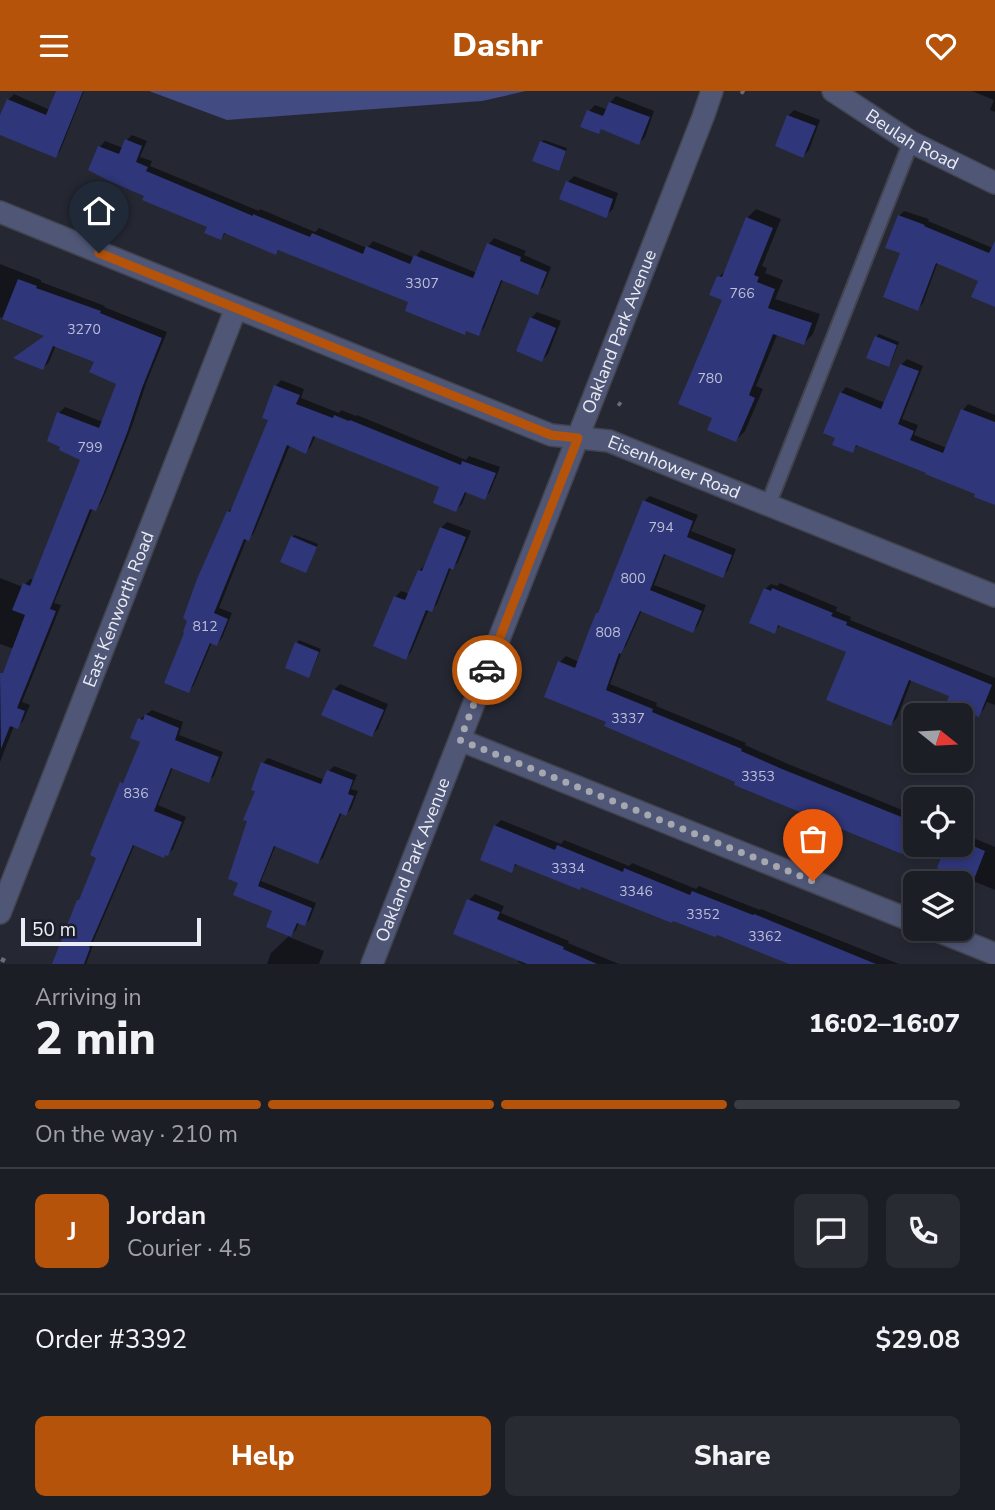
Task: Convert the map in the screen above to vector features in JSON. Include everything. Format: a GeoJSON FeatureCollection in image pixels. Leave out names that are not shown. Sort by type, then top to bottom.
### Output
{"type":"FeatureCollection","features":[{"type":"Feature","properties":{"kind":"street","name":"Oakland Park Avenue"},"geometry":{"type":"LineString","coordinates":[[372,964],[712,91]]}},
{"type":"Feature","properties":{"kind":"street","name":"Beulah Road"},"geometry":{"type":"LineString","coordinates":[[833,91],[911,142],[995,183]]}},
{"type":"Feature","properties":{"kind":"street","name":"Eisenhower Road"},"geometry":{"type":"LineString","coordinates":[[0,212],[551,435],[608,441],[995,596]]}},
{"type":"Feature","properties":{"kind":"street","name":"East Kenworth Road"},"geometry":{"type":"LineString","coordinates":[[0,912],[236,308]]}},
{"type":"Feature","properties":{"kind":"street"},"geometry":{"type":"LineString","coordinates":[[460,740],[903,917]]}},
{"type":"Feature","properties":{"kind":"street"},"geometry":{"type":"LineString","coordinates":[[963,941],[995,954]]}},
{"type":"Feature","properties":{"kind":"lane"},"geometry":{"type":"LineString","coordinates":[[768,505],[911,142]]}},
{"type":"Feature","properties":{"kind":"shaded area"},"geometry":{"type":"Polygon","coordinates":[[[149,91],[526,91],[482,101],[227,120],[149,91]]]}},
{"type":"Feature","properties":{"kind":"building"},"geometry":{"type":"Polygon","coordinates":[[[56,91],[83,91],[56,158],[0,135],[0,115],[7,99],[46,115],[56,91]]]}},
{"type":"Feature","properties":{"kind":"building"},"geometry":{"type":"Polygon","coordinates":[[[609,102],[650,117],[639,145],[601,129],[599,134],[580,127],[587,110],[603,116],[609,102]]]}},
{"type":"Feature","properties":{"kind":"building"},"geometry":{"type":"Polygon","coordinates":[[[787,115],[816,126],[803,158],[775,146],[787,115]]]}},
{"type":"Feature","properties":{"kind":"building"},"geometry":{"type":"Polygon","coordinates":[[[125,139],[142,146],[136,162],[148,167],[146,171],[253,216],[310,237],[312,233],[363,254],[366,246],[410,264],[414,255],[473,278],[487,243],[521,257],[520,261],[547,272],[538,295],[501,280],[479,336],[466,331],[465,335],[405,311],[408,302],[278,250],[276,255],[224,233],[221,240],[204,233],[207,227],[142,200],[144,196],[88,170],[98,146],[119,154],[125,139]]]}},
{"type":"Feature","properties":{"kind":"building"},"geometry":{"type":"Polygon","coordinates":[[[540,141],[566,151],[559,171],[532,161],[540,141]]]}},
{"type":"Feature","properties":{"kind":"building"},"geometry":{"type":"Polygon","coordinates":[[[566,181],[613,199],[607,217],[559,199],[566,181]]]}},
{"type":"Feature","properties":{"kind":"building"},"geometry":{"type":"Polygon","coordinates":[[[898,215],[989,253],[995,241],[995,307],[971,297],[978,281],[936,263],[918,311],[883,297],[900,253],[885,248],[898,215]]]}},
{"type":"Feature","properties":{"kind":"building"},"geometry":{"type":"Polygon","coordinates":[[[746,217],[773,228],[754,275],[759,277],[757,282],[775,289],[768,308],[812,323],[804,345],[773,334],[749,395],[755,398],[736,442],[707,430],[712,418],[678,404],[722,300],[709,295],[717,276],[722,277],[746,217]]]}},
{"type":"Feature","properties":{"kind":"building"},"geometry":{"type":"Polygon","coordinates":[[[18,279],[162,338],[103,495],[96,511],[90,509],[50,609],[56,611],[17,708],[25,711],[18,729],[10,726],[1,749],[0,673],[3,673],[25,615],[12,610],[23,583],[30,586],[80,460],[47,441],[57,412],[99,428],[116,384],[89,372],[94,362],[53,346],[43,370],[13,358],[44,336],[2,319],[18,279]]]}},
{"type":"Feature","properties":{"kind":"building"},"geometry":{"type":"Polygon","coordinates":[[[530,317],[556,328],[542,362],[516,351],[530,317]]]}},
{"type":"Feature","properties":{"kind":"building"},"geometry":{"type":"Polygon","coordinates":[[[875,336],[897,345],[889,367],[866,358],[875,336]]]}},
{"type":"Feature","properties":{"kind":"building"},"geometry":{"type":"Polygon","coordinates":[[[900,364],[919,371],[898,424],[914,431],[910,440],[943,453],[961,409],[995,422],[995,505],[974,497],[975,494],[856,445],[853,453],[832,445],[835,438],[823,433],[840,392],[881,409],[900,364]]]}},
{"type":"Feature","properties":{"kind":"building"},"geometry":{"type":"Polygon","coordinates":[[[274,385],[300,395],[296,404],[333,418],[334,415],[350,420],[461,465],[462,461],[496,473],[485,500],[465,492],[456,512],[433,503],[439,487],[313,436],[306,454],[287,445],[249,541],[244,539],[214,613],[228,619],[217,646],[210,643],[189,693],[164,683],[184,633],[187,621],[183,618],[197,579],[227,511],[230,512],[268,420],[262,418],[274,385]]]}},
{"type":"Feature","properties":{"kind":"building"},"geometry":{"type":"Polygon","coordinates":[[[643,500],[693,521],[687,537],[732,555],[723,578],[664,554],[650,590],[702,611],[693,633],[640,611],[621,654],[619,653],[606,690],[782,769],[903,818],[902,854],[734,785],[735,782],[604,726],[606,722],[544,697],[558,661],[575,668],[643,500]]]}},
{"type":"Feature","properties":{"kind":"building"},"geometry":{"type":"Polygon","coordinates":[[[440,527],[466,537],[453,570],[449,568],[432,612],[426,610],[406,660],[373,646],[394,596],[405,600],[418,570],[422,571],[440,527]]]}},
{"type":"Feature","properties":{"kind":"building"},"geometry":{"type":"Polygon","coordinates":[[[291,536],[317,547],[306,573],[280,562],[291,536]]]}},
{"type":"Feature","properties":{"kind":"building"},"geometry":{"type":"Polygon","coordinates":[[[764,588],[771,591],[772,588],[833,613],[831,616],[847,622],[846,625],[992,685],[979,717],[973,715],[973,703],[946,703],[949,696],[909,680],[891,726],[826,700],[846,652],[778,625],[775,634],[749,623],[764,588]]]}},
{"type":"Feature","properties":{"kind":"building"},"geometry":{"type":"Polygon","coordinates":[[[295,642],[319,652],[309,678],[285,668],[295,642]]]}},
{"type":"Feature","properties":{"kind":"building"},"geometry":{"type":"Polygon","coordinates":[[[333,689],[384,710],[372,737],[321,715],[333,689]]]}},
{"type":"Feature","properties":{"kind":"building"},"geometry":{"type":"Polygon","coordinates":[[[145,714],[179,728],[175,740],[219,757],[209,783],[171,768],[154,811],[182,822],[168,856],[165,855],[164,858],[133,845],[84,964],[52,964],[96,858],[90,855],[120,782],[123,783],[140,742],[130,738],[138,718],[143,720],[145,714]]]}},
{"type":"Feature","properties":{"kind":"building"},"geometry":{"type":"Polygon","coordinates":[[[261,762],[321,784],[327,770],[353,780],[348,794],[354,796],[346,816],[340,813],[318,864],[274,846],[258,886],[312,908],[305,926],[297,923],[291,937],[266,927],[272,911],[233,895],[238,883],[228,879],[247,821],[243,820],[255,791],[251,790],[261,762]]]}},
{"type":"Feature","properties":{"kind":"building"},"geometry":{"type":"Polygon","coordinates":[[[494,825],[555,850],[557,845],[623,872],[624,868],[690,895],[692,891],[876,964],[789,964],[717,935],[715,937],[673,921],[672,923],[515,864],[512,873],[480,860],[494,825]]]}},
{"type":"Feature","properties":{"kind":"building"},"geometry":{"type":"Polygon","coordinates":[[[973,846],[985,851],[973,882],[973,871],[945,871],[937,868],[941,857],[973,857],[973,846]]]}},
{"type":"Feature","properties":{"kind":"building"},"geometry":{"type":"Polygon","coordinates":[[[467,899],[500,912],[497,919],[597,964],[527,964],[453,934],[467,899]]]}},
{"type":"Feature","properties":{"kind":"way so far"},"geometry":{"type":"LineString","coordinates":[[487,670],[460,740],[813,881]]}},
{"type":"Feature","properties":{"kind":"route"},"geometry":{"type":"LineString","coordinates":[[99,253],[551,435],[578,438],[487,670]]}}]}
